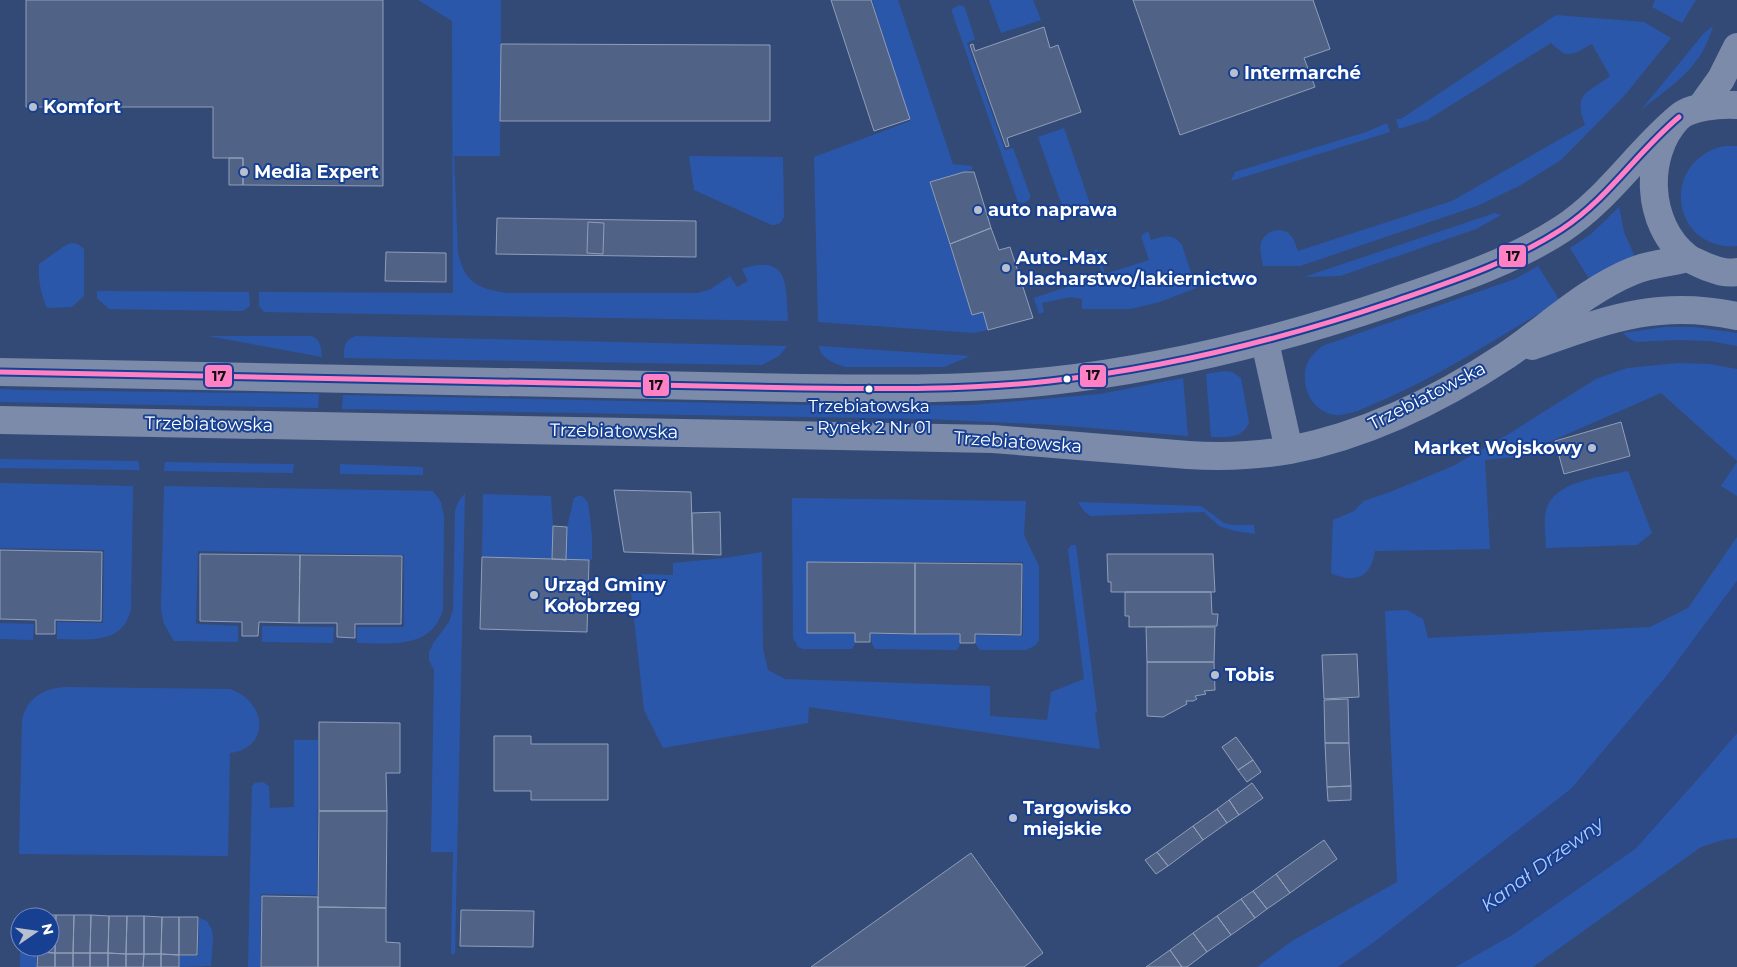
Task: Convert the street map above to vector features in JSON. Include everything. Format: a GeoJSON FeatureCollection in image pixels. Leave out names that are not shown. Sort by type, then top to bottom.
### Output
{"type":"FeatureCollection","features":[{"type":"Feature","properties":{"kind":"street"},"geometry":{"type":"LineString","coordinates":[[1734,274],[1716,270],[1688,258],[1678,249],[1664,228],[1659,216],[1654,190],[1656,165],[1664,140],[1721,79],[1737,47]]}},
{"type":"Feature","properties":{"kind":"street"},"geometry":{"type":"LineString","coordinates":[[0,372],[917,389],[1010,384],[1097,375],[1185,360],[1265,342],[1438,286],[1494,264],[1528,248],[1578,218],[1610,188],[1640,153],[1664,129],[1690,112],[1737,105]]}},
{"type":"Feature","properties":{"kind":"street","name":"Trzebiatowska"},"geometry":{"type":"LineString","coordinates":[[0,420],[993,439],[1211,456],[1289,450],[1353,433],[1396,415],[1447,390],[1507,354],[1566,311],[1621,276],[1652,265],[1688,258]]}},
{"type":"Feature","properties":{"kind":"street"},"geometry":{"type":"LineString","coordinates":[[1507,354],[1607,320],[1659,310],[1712,311],[1737,316]]}},
{"type":"Feature","properties":{"kind":"street"},"geometry":{"type":"LineString","coordinates":[[1265,342],[1289,450]]}},
{"type":"Feature","properties":{"kind":"shaded area"},"geometry":{"type":"Polygon","coordinates":[[[418,0],[501,0],[500,156],[454,156],[458,253],[469,278],[481,287],[508,293],[698,293],[711,289],[730,276],[737,287],[748,281],[742,269],[757,265],[769,265],[777,269],[782,276],[787,295],[788,321],[264,312],[259,306],[259,292],[453,293],[452,21],[418,0]]]}},
{"type":"Feature","properties":{"kind":"shaded area"},"geometry":{"type":"Polygon","coordinates":[[[872,0],[898,0],[953,164],[972,166],[973,169],[930,183],[972,315],[983,312],[988,330],[974,333],[818,322],[814,157],[910,121],[872,0]]]}},
{"type":"Feature","properties":{"kind":"shaded area"},"geometry":{"type":"Polygon","coordinates":[[[989,0],[1033,0],[1041,20],[1001,33],[989,0]]]}},
{"type":"Feature","properties":{"kind":"shaded area"},"geometry":{"type":"Polygon","coordinates":[[[1655,0],[1696,0],[1682,23],[1652,7],[1655,0]]]}},
{"type":"Feature","properties":{"kind":"shaded area"},"geometry":{"type":"Polygon","coordinates":[[[959,5],[965,8],[975,39],[967,43],[1005,150],[1013,148],[1030,195],[1030,199],[1024,203],[1018,202],[952,12],[952,9],[959,5]]]}},
{"type":"Feature","properties":{"kind":"shaded area"},"geometry":{"type":"Polygon","coordinates":[[[1556,15],[1644,22],[1671,38],[1625,95],[1561,160],[1519,186],[1477,206],[1300,266],[1263,266],[1260,252],[1261,243],[1270,232],[1280,230],[1289,233],[1298,251],[1452,201],[1585,125],[1581,106],[1584,95],[1610,76],[1592,44],[1575,53],[1566,54],[1551,43],[1427,120],[1399,129],[1396,119],[1401,119],[1556,15]]]}},
{"type":"Feature","properties":{"kind":"shaded area"},"geometry":{"type":"Polygon","coordinates":[[[1713,26],[1708,41],[1694,64],[1675,83],[1641,110],[1704,33],[1713,26]]]}},
{"type":"Feature","properties":{"kind":"shaded area"},"geometry":{"type":"Polygon","coordinates":[[[1387,123],[1390,132],[1231,181],[1235,172],[1366,132],[1387,123]]]}},
{"type":"Feature","properties":{"kind":"shaded area"},"geometry":{"type":"Polygon","coordinates":[[[1064,128],[1090,204],[1087,212],[1075,217],[1065,214],[1038,137],[1064,128]]]}},
{"type":"Feature","properties":{"kind":"shaded area"},"geometry":{"type":"Polygon","coordinates":[[[1724,146],[1737,146],[1737,246],[1715,244],[1698,235],[1687,221],[1681,204],[1682,186],[1689,169],[1703,155],[1724,146]]]}},
{"type":"Feature","properties":{"kind":"shaded area"},"geometry":{"type":"Polygon","coordinates":[[[689,156],[783,157],[784,217],[782,221],[772,225],[694,190],[689,156]]]}},
{"type":"Feature","properties":{"kind":"shaded area"},"geometry":{"type":"Polygon","coordinates":[[[1619,207],[1624,232],[1635,257],[1591,282],[1570,248],[1590,235],[1619,207]]]}},
{"type":"Feature","properties":{"kind":"shaded area"},"geometry":{"type":"Polygon","coordinates":[[[1495,213],[1501,215],[1476,229],[1340,276],[1304,277],[1495,213]]]}},
{"type":"Feature","properties":{"kind":"shaded area"},"geometry":{"type":"Polygon","coordinates":[[[1148,231],[1151,240],[1172,237],[1179,241],[1196,288],[1160,302],[1130,309],[1082,309],[1082,299],[1071,297],[1042,303],[1044,312],[1039,314],[1034,298],[1103,275],[1094,250],[1097,249],[1105,274],[1149,260],[1141,236],[1148,231]]]}},
{"type":"Feature","properties":{"kind":"shaded area"},"geometry":{"type":"Polygon","coordinates":[[[71,243],[78,244],[84,249],[84,296],[72,307],[47,308],[40,287],[39,264],[71,243]]]}},
{"type":"Feature","properties":{"kind":"shaded area"},"geometry":{"type":"Polygon","coordinates":[[[1538,266],[1560,301],[1473,353],[1429,378],[1352,413],[1333,415],[1320,409],[1311,399],[1306,385],[1306,368],[1312,356],[1322,346],[1515,279],[1538,266]]]}},
{"type":"Feature","properties":{"kind":"shaded area"},"geometry":{"type":"Polygon","coordinates":[[[97,291],[249,292],[250,306],[243,311],[109,309],[97,298],[97,291]]]}},
{"type":"Feature","properties":{"kind":"shaded area"},"geometry":{"type":"Polygon","coordinates":[[[1665,327],[1694,327],[1737,333],[1737,346],[1710,341],[1636,342],[1623,333],[1665,327]]]}},
{"type":"Feature","properties":{"kind":"shaded area"},"geometry":{"type":"Polygon","coordinates":[[[208,336],[311,336],[319,342],[322,357],[208,336]]]}},
{"type":"Feature","properties":{"kind":"shaded area"},"geometry":{"type":"Polygon","coordinates":[[[356,336],[787,346],[779,356],[762,365],[344,358],[347,342],[356,336]]]}},
{"type":"Feature","properties":{"kind":"shaded area"},"geometry":{"type":"Polygon","coordinates":[[[819,346],[970,356],[944,367],[846,367],[825,357],[819,346]]]}},
{"type":"Feature","properties":{"kind":"shaded area"},"geometry":{"type":"Polygon","coordinates":[[[1678,363],[1709,364],[1737,369],[1737,461],[1661,393],[1515,457],[1485,460],[1490,549],[1375,551],[1370,567],[1366,573],[1360,576],[1347,578],[1331,573],[1333,520],[1354,511],[1364,501],[1453,466],[1507,435],[1596,379],[1627,368],[1678,363]]]}},
{"type":"Feature","properties":{"kind":"shaded area"},"geometry":{"type":"Polygon","coordinates":[[[1225,371],[1232,372],[1241,378],[1249,422],[1243,432],[1234,436],[1211,437],[1206,374],[1225,371]]]}},
{"type":"Feature","properties":{"kind":"shaded area"},"geometry":{"type":"Polygon","coordinates":[[[1183,378],[1188,436],[1056,425],[930,419],[342,409],[343,395],[856,406],[971,405],[1100,394],[1183,378]]]}},
{"type":"Feature","properties":{"kind":"shaded area"},"geometry":{"type":"Polygon","coordinates":[[[0,389],[319,394],[318,408],[0,402],[0,389]]]}},
{"type":"Feature","properties":{"kind":"shaded area"},"geometry":{"type":"Polygon","coordinates":[[[0,459],[138,461],[140,470],[0,468],[0,459]]]}},
{"type":"Feature","properties":{"kind":"shaded area"},"geometry":{"type":"Polygon","coordinates":[[[165,462],[294,464],[293,473],[164,471],[165,462]]]}},
{"type":"Feature","properties":{"kind":"shaded area"},"geometry":{"type":"Polygon","coordinates":[[[1737,462],[1737,496],[1721,486],[1737,462]]]}},
{"type":"Feature","properties":{"kind":"shaded area"},"geometry":{"type":"Polygon","coordinates":[[[340,464],[423,467],[423,475],[340,474],[340,464]]]}},
{"type":"Feature","properties":{"kind":"shaded area"},"geometry":{"type":"Polygon","coordinates":[[[1628,471],[1652,533],[1637,545],[1546,548],[1545,515],[1548,505],[1554,497],[1562,490],[1583,481],[1628,471]]]}},
{"type":"Feature","properties":{"kind":"shaded area"},"geometry":{"type":"Polygon","coordinates":[[[0,483],[133,486],[131,608],[127,620],[121,629],[112,635],[102,638],[57,639],[57,622],[103,623],[104,550],[0,548],[0,483]]]}},
{"type":"Feature","properties":{"kind":"shaded area"},"geometry":{"type":"Polygon","coordinates":[[[164,486],[433,491],[441,502],[444,516],[443,609],[438,622],[430,632],[420,638],[409,641],[357,643],[357,627],[404,627],[404,555],[198,551],[196,624],[238,626],[238,642],[174,641],[164,624],[161,609],[164,486]]]}},
{"type":"Feature","properties":{"kind":"shaded area"},"geometry":{"type":"Polygon","coordinates":[[[465,493],[455,954],[451,954],[453,852],[431,852],[434,670],[429,660],[429,652],[449,622],[453,610],[455,511],[458,502],[465,493]]]}},
{"type":"Feature","properties":{"kind":"shaded area"},"geometry":{"type":"Polygon","coordinates":[[[483,494],[551,496],[553,526],[552,559],[482,557],[483,494]]]}},
{"type":"Feature","properties":{"kind":"shaded area"},"geometry":{"type":"Polygon","coordinates":[[[582,496],[588,502],[592,536],[592,560],[566,560],[567,527],[574,498],[582,496]]]}},
{"type":"Feature","properties":{"kind":"shaded area"},"geometry":{"type":"Polygon","coordinates":[[[792,498],[1026,501],[1024,535],[1039,566],[1039,640],[1036,645],[1026,650],[980,650],[976,645],[976,635],[1023,636],[1023,562],[808,562],[807,633],[855,634],[855,644],[852,649],[803,649],[798,647],[793,638],[792,498]]]}},
{"type":"Feature","properties":{"kind":"shaded area"},"geometry":{"type":"Polygon","coordinates":[[[1078,502],[1201,506],[1224,523],[1254,525],[1255,534],[1219,526],[1204,512],[1090,516],[1078,502]]]}},
{"type":"Feature","properties":{"kind":"shaded area"},"geometry":{"type":"Polygon","coordinates":[[[1737,537],[1737,581],[1665,678],[1571,789],[1373,943],[1338,967],[1257,967],[1292,941],[1397,882],[1385,611],[1407,610],[1423,619],[1428,638],[1650,627],[1688,608],[1737,537]]]}},
{"type":"Feature","properties":{"kind":"shaded area"},"geometry":{"type":"Polygon","coordinates":[[[1071,545],[1076,545],[1100,749],[809,707],[808,723],[663,748],[644,710],[630,583],[642,574],[673,575],[673,563],[762,552],[763,649],[768,670],[785,679],[990,686],[990,716],[1047,720],[1051,692],[1084,679],[1068,550],[1071,545]]]}},
{"type":"Feature","properties":{"kind":"shaded area"},"geometry":{"type":"Polygon","coordinates":[[[0,623],[34,624],[33,640],[0,639],[0,623]]]}},
{"type":"Feature","properties":{"kind":"shaded area"},"geometry":{"type":"Polygon","coordinates":[[[262,626],[334,627],[333,643],[262,642],[262,626]]]}},
{"type":"Feature","properties":{"kind":"shaded area"},"geometry":{"type":"Polygon","coordinates":[[[871,634],[959,635],[960,645],[957,650],[875,649],[872,644],[871,634]]]}},
{"type":"Feature","properties":{"kind":"shaded area"},"geometry":{"type":"Polygon","coordinates":[[[64,687],[230,689],[242,695],[251,703],[257,713],[258,733],[253,742],[244,749],[230,753],[228,856],[19,854],[22,720],[24,712],[37,696],[49,690],[64,687]]]}},
{"type":"Feature","properties":{"kind":"shaded area"},"geometry":{"type":"Polygon","coordinates":[[[1737,733],[1737,838],[1701,847],[1533,967],[1455,967],[1512,935],[1635,849],[1737,733]]]}},
{"type":"Feature","properties":{"kind":"shaded area"},"geometry":{"type":"Polygon","coordinates":[[[294,740],[318,740],[317,895],[261,894],[260,967],[248,967],[252,786],[255,783],[263,782],[269,786],[270,808],[294,807],[294,740]]]}},
{"type":"Feature","properties":{"kind":"shaded area"},"geometry":{"type":"Polygon","coordinates":[[[199,918],[207,921],[212,930],[211,966],[179,967],[179,956],[198,956],[199,918]]]}},
{"type":"Feature","properties":{"kind":"shaded area"},"geometry":{"type":"Polygon","coordinates":[[[20,957],[36,957],[36,967],[20,967],[20,957]]]}},
{"type":"Feature","properties":{"kind":"water","name":"Kanał Drzewny"},"geometry":{"type":"Polygon","coordinates":[[[1737,581],[1737,733],[1635,849],[1512,935],[1455,967],[1338,967],[1373,943],[1571,789],[1665,678],[1737,581]]]}},
{"type":"Feature","properties":{"kind":"building"},"geometry":{"type":"Polygon","coordinates":[[[26,0],[383,0],[383,186],[243,185],[243,158],[213,158],[213,107],[26,107],[26,0]]]}},
{"type":"Feature","properties":{"kind":"building"},"geometry":{"type":"Polygon","coordinates":[[[831,0],[871,0],[910,119],[874,131],[831,0]]]}},
{"type":"Feature","properties":{"kind":"building","name":"Intermarché"},"geometry":{"type":"Polygon","coordinates":[[[1133,0],[1313,0],[1330,49],[1304,58],[1315,87],[1180,135],[1133,0]]]}},
{"type":"Feature","properties":{"kind":"building"},"geometry":{"type":"Polygon","coordinates":[[[1044,27],[1050,48],[1058,45],[1081,112],[1007,138],[1009,146],[1006,147],[970,45],[973,44],[975,51],[1044,27]]]}},
{"type":"Feature","properties":{"kind":"building"},"geometry":{"type":"Polygon","coordinates":[[[501,44],[770,45],[770,121],[500,121],[501,44]]]}},
{"type":"Feature","properties":{"kind":"building"},"geometry":{"type":"Polygon","coordinates":[[[229,158],[243,158],[243,185],[229,185],[229,158]]]}},
{"type":"Feature","properties":{"kind":"building"},"geometry":{"type":"Polygon","coordinates":[[[964,172],[974,172],[991,228],[950,244],[930,182],[964,172]]]}},
{"type":"Feature","properties":{"kind":"building"},"geometry":{"type":"Polygon","coordinates":[[[497,218],[696,221],[696,257],[496,254],[497,218]]]}},
{"type":"Feature","properties":{"kind":"building"},"geometry":{"type":"Polygon","coordinates":[[[588,222],[604,223],[603,254],[587,253],[588,222]]]}},
{"type":"Feature","properties":{"kind":"building"},"geometry":{"type":"Polygon","coordinates":[[[991,228],[999,250],[1010,247],[1033,318],[988,330],[983,312],[972,315],[950,244],[991,228]]]}},
{"type":"Feature","properties":{"kind":"building"},"geometry":{"type":"Polygon","coordinates":[[[386,252],[446,253],[446,282],[385,281],[386,252]]]}},
{"type":"Feature","properties":{"kind":"building","name":"Market Wojskowy"},"geometry":{"type":"Polygon","coordinates":[[[1621,422],[1630,456],[1564,474],[1555,441],[1621,422]]]}},
{"type":"Feature","properties":{"kind":"building"},"geometry":{"type":"Polygon","coordinates":[[[614,490],[691,492],[693,554],[624,552],[614,490]]]}},
{"type":"Feature","properties":{"kind":"building"},"geometry":{"type":"Polygon","coordinates":[[[720,512],[721,555],[693,554],[692,513],[720,512]]]}},
{"type":"Feature","properties":{"kind":"building"},"geometry":{"type":"Polygon","coordinates":[[[553,526],[567,527],[566,560],[552,559],[553,526]]]}},
{"type":"Feature","properties":{"kind":"building"},"geometry":{"type":"Polygon","coordinates":[[[0,550],[102,552],[101,621],[55,620],[55,634],[36,634],[36,620],[0,619],[0,550]]]}},
{"type":"Feature","properties":{"kind":"building"},"geometry":{"type":"Polygon","coordinates":[[[200,554],[300,555],[299,623],[259,622],[258,636],[242,636],[242,622],[200,621],[200,554]]]}},
{"type":"Feature","properties":{"kind":"building"},"geometry":{"type":"Polygon","coordinates":[[[1107,554],[1213,554],[1215,592],[1111,592],[1111,582],[1108,582],[1107,554]]]}},
{"type":"Feature","properties":{"kind":"building"},"geometry":{"type":"Polygon","coordinates":[[[300,555],[402,556],[401,624],[355,624],[355,638],[337,637],[337,623],[299,623],[300,555]]]}},
{"type":"Feature","properties":{"kind":"building","name":"Urząd Gminy Kołobrzeg"},"geometry":{"type":"Polygon","coordinates":[[[482,557],[589,560],[587,632],[480,629],[482,557]]]}},
{"type":"Feature","properties":{"kind":"building"},"geometry":{"type":"Polygon","coordinates":[[[807,562],[915,563],[915,634],[870,633],[870,642],[855,642],[855,633],[807,633],[807,562]]]}},
{"type":"Feature","properties":{"kind":"building"},"geometry":{"type":"Polygon","coordinates":[[[915,563],[1022,564],[1021,635],[975,634],[975,643],[960,643],[960,634],[915,634],[915,563]]]}},
{"type":"Feature","properties":{"kind":"building"},"geometry":{"type":"Polygon","coordinates":[[[1125,592],[1211,592],[1212,614],[1218,614],[1217,626],[1129,627],[1129,616],[1125,616],[1125,592]]]}},
{"type":"Feature","properties":{"kind":"building"},"geometry":{"type":"Polygon","coordinates":[[[1146,627],[1215,627],[1214,662],[1147,662],[1146,627]]]}},
{"type":"Feature","properties":{"kind":"building"},"geometry":{"type":"Polygon","coordinates":[[[1357,654],[1359,697],[1324,699],[1322,655],[1357,654]]]}},
{"type":"Feature","properties":{"kind":"building"},"geometry":{"type":"Polygon","coordinates":[[[1147,662],[1214,662],[1215,690],[1204,691],[1206,694],[1195,696],[1197,699],[1186,701],[1187,704],[1163,717],[1147,716],[1147,662]]]}},
{"type":"Feature","properties":{"kind":"building"},"geometry":{"type":"Polygon","coordinates":[[[1348,699],[1349,743],[1325,743],[1324,700],[1348,699]]]}},
{"type":"Feature","properties":{"kind":"building"},"geometry":{"type":"Polygon","coordinates":[[[319,722],[400,723],[400,773],[386,773],[387,811],[319,811],[319,722]]]}},
{"type":"Feature","properties":{"kind":"building"},"geometry":{"type":"Polygon","coordinates":[[[494,736],[531,736],[531,744],[608,744],[608,800],[531,800],[531,791],[494,791],[494,736]]]}},
{"type":"Feature","properties":{"kind":"building"},"geometry":{"type":"Polygon","coordinates":[[[1236,737],[1253,760],[1238,770],[1222,747],[1236,737]]]}},
{"type":"Feature","properties":{"kind":"building"},"geometry":{"type":"Polygon","coordinates":[[[1325,743],[1349,743],[1351,786],[1327,787],[1325,743]]]}},
{"type":"Feature","properties":{"kind":"building"},"geometry":{"type":"Polygon","coordinates":[[[1253,760],[1261,772],[1247,782],[1238,770],[1253,760]]]}},
{"type":"Feature","properties":{"kind":"building"},"geometry":{"type":"Polygon","coordinates":[[[1252,783],[1263,798],[1239,815],[1229,800],[1252,783]]]}},
{"type":"Feature","properties":{"kind":"building"},"geometry":{"type":"Polygon","coordinates":[[[1351,786],[1351,800],[1328,801],[1327,787],[1351,786]]]}},
{"type":"Feature","properties":{"kind":"building"},"geometry":{"type":"Polygon","coordinates":[[[1229,800],[1239,815],[1227,823],[1217,809],[1229,800]]]}},
{"type":"Feature","properties":{"kind":"building"},"geometry":{"type":"Polygon","coordinates":[[[1217,809],[1227,823],[1203,840],[1193,826],[1217,809]]]}},
{"type":"Feature","properties":{"kind":"building"},"geometry":{"type":"Polygon","coordinates":[[[319,811],[387,811],[386,908],[318,907],[319,811]]]}},
{"type":"Feature","properties":{"kind":"building"},"geometry":{"type":"Polygon","coordinates":[[[1193,826],[1203,840],[1168,866],[1157,852],[1193,826]]]}},
{"type":"Feature","properties":{"kind":"building"},"geometry":{"type":"Polygon","coordinates":[[[1324,840],[1337,859],[1290,893],[1276,874],[1324,840]]]}},
{"type":"Feature","properties":{"kind":"building"},"geometry":{"type":"Polygon","coordinates":[[[1157,852],[1168,866],[1156,874],[1145,860],[1157,852]]]}},
{"type":"Feature","properties":{"kind":"building"},"geometry":{"type":"Polygon","coordinates":[[[971,853],[1043,953],[1024,967],[811,967],[971,853]]]}},
{"type":"Feature","properties":{"kind":"building"},"geometry":{"type":"Polygon","coordinates":[[[1276,874],[1290,893],[1267,909],[1253,891],[1276,874]]]}},
{"type":"Feature","properties":{"kind":"building"},"geometry":{"type":"Polygon","coordinates":[[[1253,891],[1267,909],[1255,918],[1241,899],[1253,891]]]}},
{"type":"Feature","properties":{"kind":"building"},"geometry":{"type":"Polygon","coordinates":[[[262,896],[318,897],[318,967],[261,967],[262,896]]]}},
{"type":"Feature","properties":{"kind":"building"},"geometry":{"type":"Polygon","coordinates":[[[1241,899],[1255,918],[1231,935],[1217,916],[1241,899]]]}},
{"type":"Feature","properties":{"kind":"building"},"geometry":{"type":"Polygon","coordinates":[[[318,907],[386,908],[386,942],[400,943],[400,967],[318,967],[318,907]]]}},
{"type":"Feature","properties":{"kind":"building"},"geometry":{"type":"Polygon","coordinates":[[[461,910],[534,911],[533,947],[460,946],[461,910]]]}},
{"type":"Feature","properties":{"kind":"building"},"geometry":{"type":"Polygon","coordinates":[[[60,915],[74,915],[73,953],[60,953],[60,915]]]}},
{"type":"Feature","properties":{"kind":"building"},"geometry":{"type":"Polygon","coordinates":[[[74,915],[91,915],[90,953],[73,953],[74,915]]]}},
{"type":"Feature","properties":{"kind":"building"},"geometry":{"type":"Polygon","coordinates":[[[91,915],[109,916],[108,953],[90,953],[91,915]]]}},
{"type":"Feature","properties":{"kind":"building"},"geometry":{"type":"Polygon","coordinates":[[[109,916],[127,916],[126,954],[108,953],[109,916]]]}},
{"type":"Feature","properties":{"kind":"building"},"geometry":{"type":"Polygon","coordinates":[[[127,916],[144,916],[144,954],[126,954],[127,916]]]}},
{"type":"Feature","properties":{"kind":"building"},"geometry":{"type":"Polygon","coordinates":[[[144,916],[162,917],[161,954],[144,954],[144,916]]]}},
{"type":"Feature","properties":{"kind":"building"},"geometry":{"type":"Polygon","coordinates":[[[1217,916],[1231,935],[1207,952],[1193,933],[1217,916]]]}},
{"type":"Feature","properties":{"kind":"building"},"geometry":{"type":"Polygon","coordinates":[[[162,917],[179,917],[179,955],[161,954],[162,917]]]}},
{"type":"Feature","properties":{"kind":"building"},"geometry":{"type":"Polygon","coordinates":[[[179,917],[198,917],[197,955],[179,955],[179,917]]]}},
{"type":"Feature","properties":{"kind":"building"},"geometry":{"type":"Polygon","coordinates":[[[1193,933],[1207,952],[1187,967],[1182,967],[1170,950],[1193,933]]]}},
{"type":"Feature","properties":{"kind":"building"},"geometry":{"type":"Polygon","coordinates":[[[1170,950],[1182,967],[1146,967],[1170,950]]]}},
{"type":"Feature","properties":{"kind":"building"},"geometry":{"type":"Polygon","coordinates":[[[60,953],[73,953],[73,967],[55,967],[55,957],[60,957],[60,953]]]}},
{"type":"Feature","properties":{"kind":"building"},"geometry":{"type":"Polygon","coordinates":[[[73,953],[90,953],[90,967],[73,967],[73,953]]]}},
{"type":"Feature","properties":{"kind":"building"},"geometry":{"type":"Polygon","coordinates":[[[90,953],[108,953],[108,967],[90,967],[90,953]]]}},
{"type":"Feature","properties":{"kind":"building"},"geometry":{"type":"Polygon","coordinates":[[[108,953],[126,954],[126,967],[108,967],[108,953]]]}},
{"type":"Feature","properties":{"kind":"building"},"geometry":{"type":"Polygon","coordinates":[[[126,954],[144,954],[143,967],[126,967],[126,954]]]}},
{"type":"Feature","properties":{"kind":"building"},"geometry":{"type":"Polygon","coordinates":[[[144,954],[161,954],[161,967],[143,967],[144,954]]]}},
{"type":"Feature","properties":{"kind":"building"},"geometry":{"type":"Polygon","coordinates":[[[161,954],[179,955],[179,967],[161,967],[161,954]]]}},
{"type":"Feature","properties":{"kind":"building"},"geometry":{"type":"Polygon","coordinates":[[[38,957],[55,957],[55,967],[37,967],[38,957]]]}},
{"type":"Feature","properties":{"kind":"transit line","name":"17"},"geometry":{"type":"LineString","coordinates":[[0,372],[865,389],[1019,384],[1137,369],[1223,351],[1308,329],[1436,287],[1501,262],[1542,241],[1579,217],[1679,117]]}},
{"type":"Feature","properties":{"kind":"place","name":"Intermarché"},"geometry":{"type":"Point","coordinates":[1234,73]}},
{"type":"Feature","properties":{"kind":"place","name":"Komfort"},"geometry":{"type":"Point","coordinates":[33,107]}},
{"type":"Feature","properties":{"kind":"place","name":"Media Expert"},"geometry":{"type":"Point","coordinates":[244,172]}},
{"type":"Feature","properties":{"kind":"place","name":"auto naprawa"},"geometry":{"type":"Point","coordinates":[978,210]}},
{"type":"Feature","properties":{"kind":"place","name":"Auto-Max blacharstwo/lakiernictwo"},"geometry":{"type":"Point","coordinates":[1006,268]}},
{"type":"Feature","properties":{"kind":"place","name":"Trzebiatowska - Rynek 2 Nr 01"},"geometry":{"type":"Point","coordinates":[869,389]}},
{"type":"Feature","properties":{"kind":"place","name":"Market Wojskowy"},"geometry":{"type":"Point","coordinates":[1592,448]}},
{"type":"Feature","properties":{"kind":"place","name":"Urząd Gminy Kołobrzeg"},"geometry":{"type":"Point","coordinates":[534,595]}},
{"type":"Feature","properties":{"kind":"place","name":"Tobis"},"geometry":{"type":"Point","coordinates":[1215,675]}},
{"type":"Feature","properties":{"kind":"place","name":"Targowisko miejskie"},"geometry":{"type":"Point","coordinates":[1013,818]}}]}
